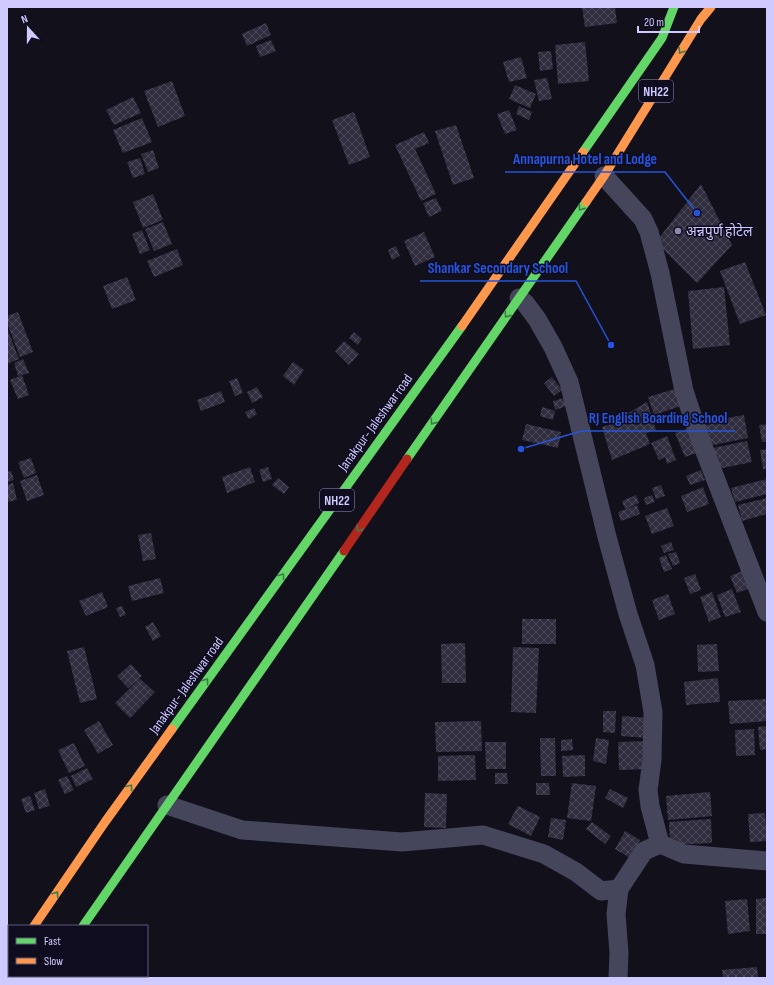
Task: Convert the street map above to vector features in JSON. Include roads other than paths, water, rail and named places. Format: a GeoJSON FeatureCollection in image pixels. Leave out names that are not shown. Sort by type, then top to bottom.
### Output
{"type":"FeatureCollection","features":[{"type":"Feature","properties":{"kind":"highway","name":"Janakpur- Jaleshwar road"},"geometry":{"type":"LineString","coordinates":[[35,925],[110,815],[490,287],[643,67],[662,38],[674,7]]}},
{"type":"Feature","properties":{"kind":"highway","name":"NH22"},"geometry":{"type":"LineString","coordinates":[[84,925],[604,176],[701,19],[711,7]]}},
{"type":"Feature","properties":{"kind":"street"},"geometry":{"type":"LineString","coordinates":[[604,176],[643,219],[650,232],[660,273],[684,391],[699,436],[767,612]]}},
{"type":"Feature","properties":{"kind":"street"},"geometry":{"type":"LineString","coordinates":[[519,298],[525,303],[537,319],[550,341],[569,382],[607,537],[628,614],[645,665],[653,712],[652,760],[648,790],[660,844]]}},
{"type":"Feature","properties":{"kind":"street"},"geometry":{"type":"LineString","coordinates":[[167,805],[242,830],[402,842],[483,835],[544,854],[576,872],[601,891],[620,889]]}},
{"type":"Feature","properties":{"kind":"street"},"geometry":{"type":"LineString","coordinates":[[618,978],[619,953],[616,914],[620,889],[644,851],[660,844],[684,854],[767,861]]}},
{"type":"Feature","properties":{"kind":"place","name":"Annapurna Hotel and Lodge"},"geometry":{"type":"Point","coordinates":[697,213]}},
{"type":"Feature","properties":{"kind":"place","name":"अन्नपुर्ण होटेल"},"geometry":{"type":"Point","coordinates":[678,231]}},
{"type":"Feature","properties":{"kind":"place","name":"Shankar Secondary School"},"geometry":{"type":"Point","coordinates":[611,345]}},
{"type":"Feature","properties":{"kind":"place","name":"RJ English Boarding School"},"geometry":{"type":"Point","coordinates":[521,449]}}]}
